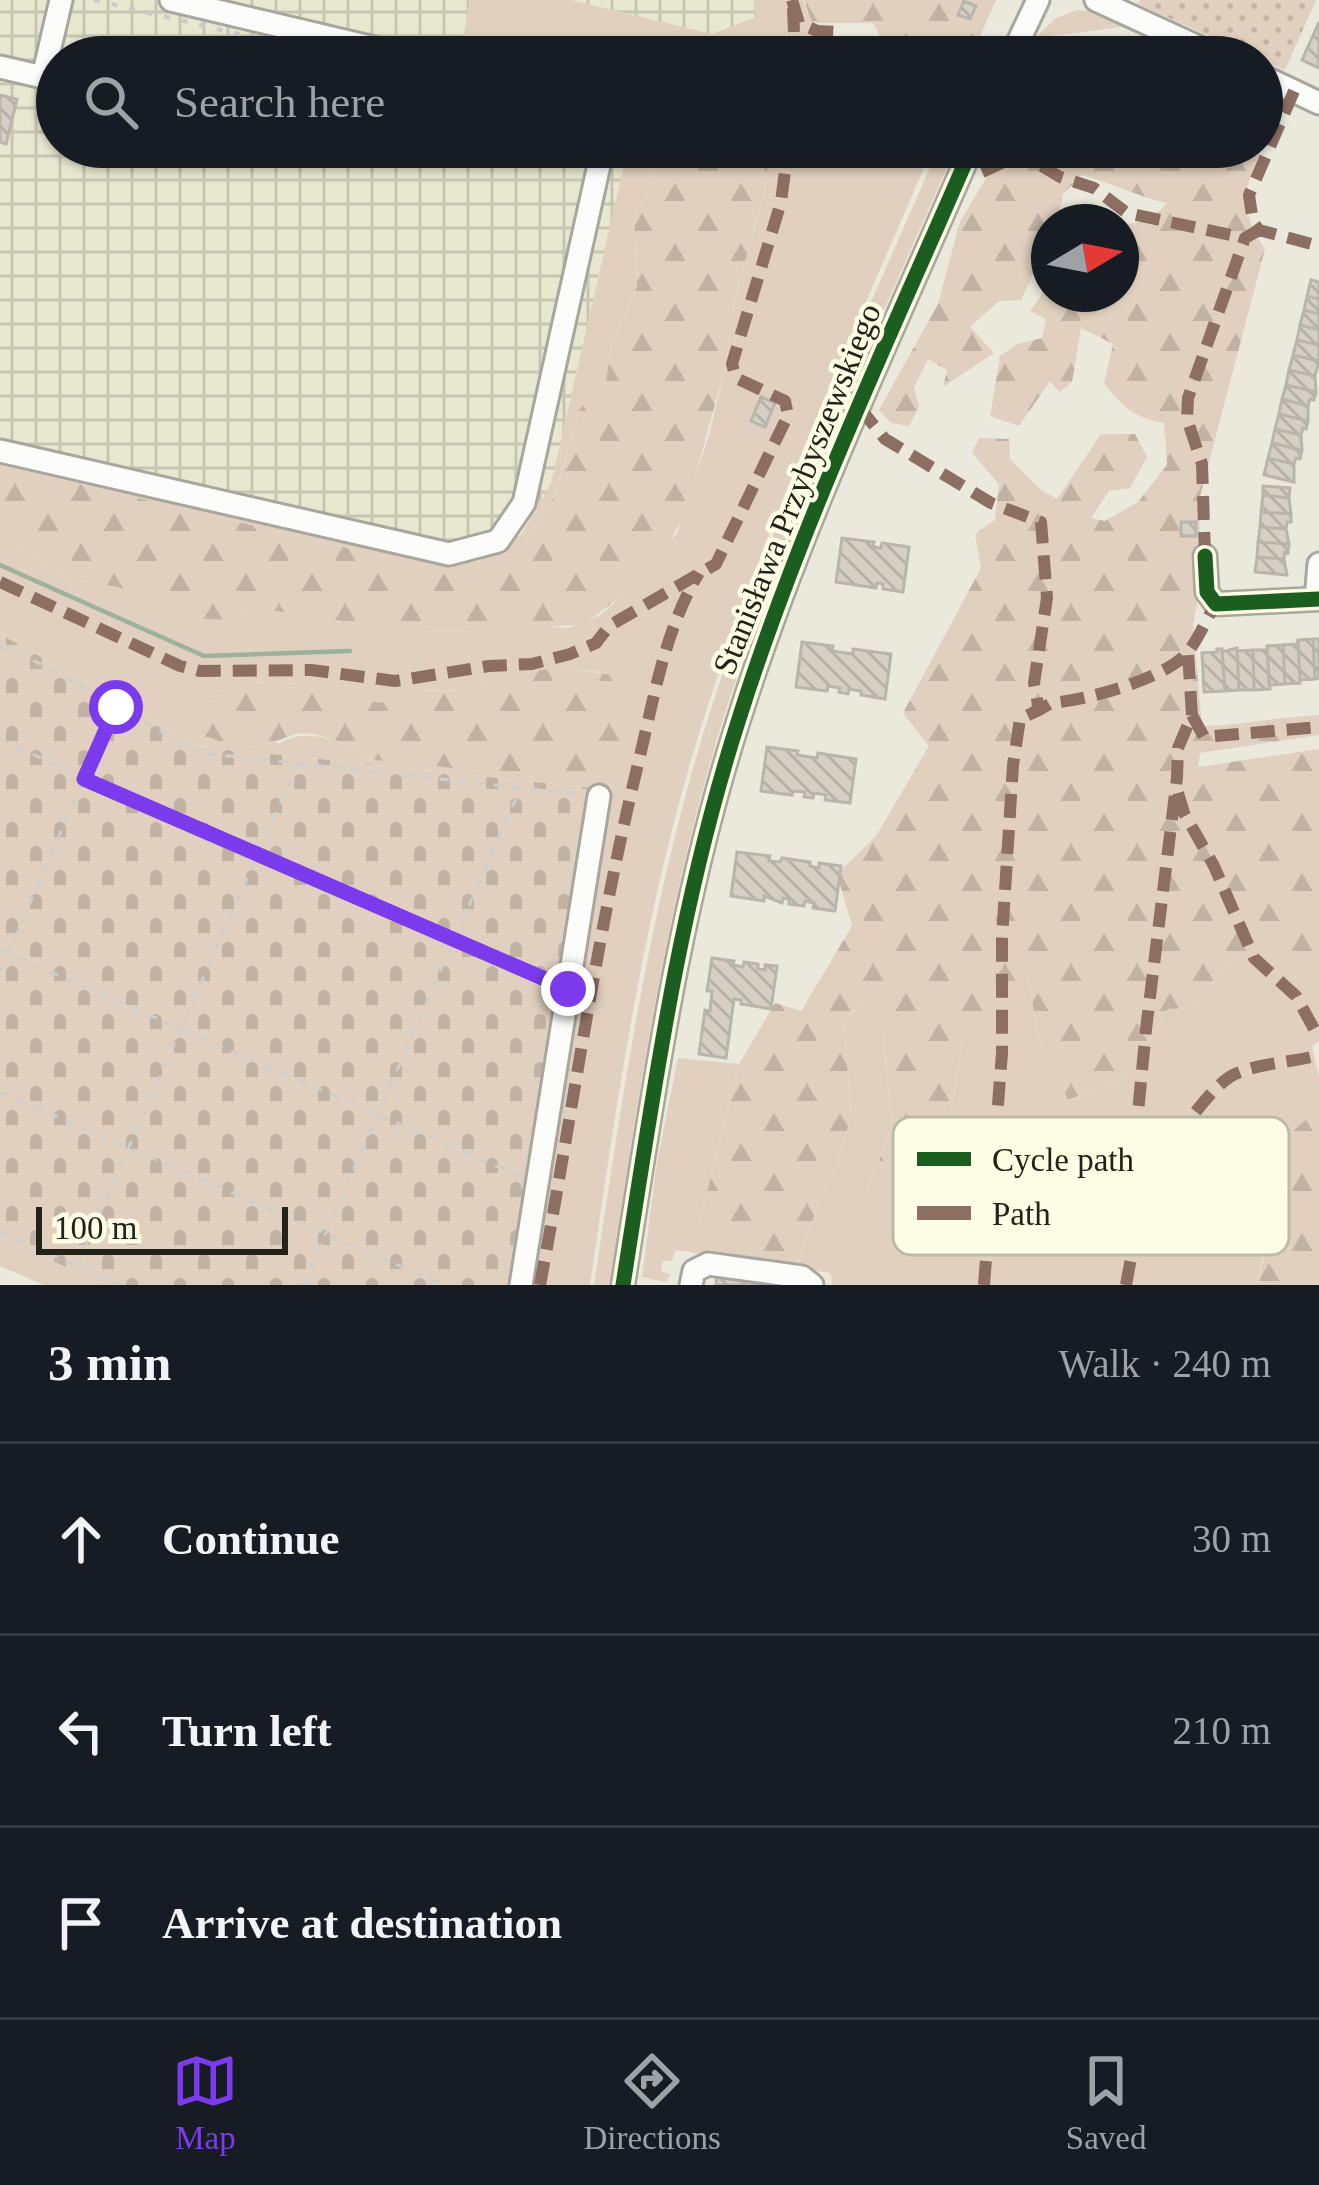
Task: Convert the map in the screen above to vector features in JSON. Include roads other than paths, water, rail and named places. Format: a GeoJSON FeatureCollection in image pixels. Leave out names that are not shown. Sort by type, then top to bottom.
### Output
{"type":"FeatureCollection","features":[{"type":"Feature","properties":{"kind":"street"},"geometry":{"type":"LineString","coordinates":[[53,36],[61,0]]}},
{"type":"Feature","properties":{"kind":"street"},"geometry":{"type":"LineString","coordinates":[[171,0],[323,36]]}},
{"type":"Feature","properties":{"kind":"street"},"geometry":{"type":"LineString","coordinates":[[1021,36],[1038,0]]}},
{"type":"Feature","properties":{"kind":"street"},"geometry":{"type":"LineString","coordinates":[[1096,0],[1174,36]]}},
{"type":"Feature","properties":{"kind":"street"},"geometry":{"type":"LineString","coordinates":[[0,67],[36,75]]}},
{"type":"Feature","properties":{"kind":"street"},"geometry":{"type":"LineString","coordinates":[[1283,86],[1319,103]]}},
{"type":"Feature","properties":{"kind":"street"},"geometry":{"type":"LineString","coordinates":[[0,451],[449,554],[498,541],[524,502],[598,168]]}},
{"type":"Feature","properties":{"kind":"street","name":"Stanisława Przybyszewskiego"},"geometry":{"type":"LineString","coordinates":[[623,1285],[680,940],[738,720],[803,537],[963,168]]}},
{"type":"Feature","properties":{"kind":"street"},"geometry":{"type":"LineString","coordinates":[[1205,556],[1207,592],[1216,604],[1317,599],[1319,564]]}},
{"type":"Feature","properties":{"kind":"street"},"geometry":{"type":"LineString","coordinates":[[521,1285],[598,796]]}},
{"type":"Feature","properties":{"kind":"street"},"geometry":{"type":"LineString","coordinates":[[692,1285],[694,1271],[708,1264],[802,1277],[812,1285]]}},
{"type":"Feature","properties":{"kind":"waterway"},"geometry":{"type":"LineString","coordinates":[[0,565],[204,656],[350,651]]}},
{"type":"Feature","properties":{"kind":"railway"},"geometry":{"type":"LineString","coordinates":[[94,0],[247,36]]}}]}
